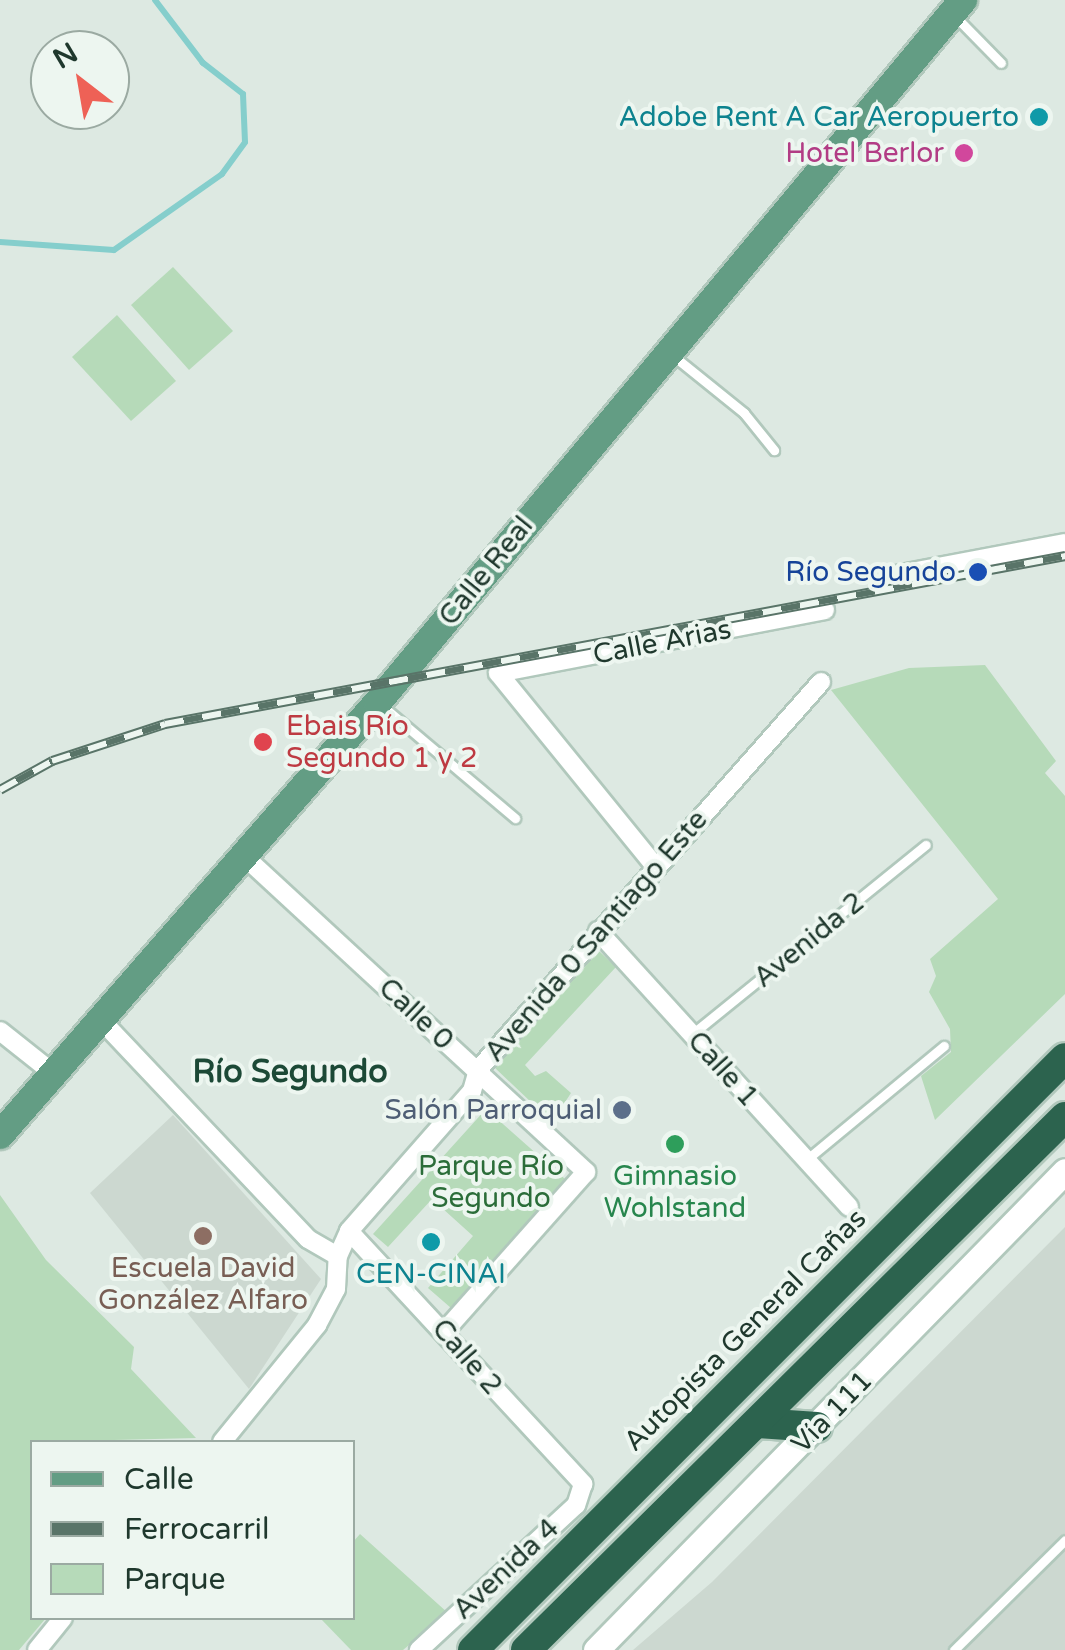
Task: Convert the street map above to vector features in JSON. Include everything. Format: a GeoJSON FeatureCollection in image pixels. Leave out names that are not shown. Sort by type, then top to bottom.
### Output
{"type":"FeatureCollection","features":[{"type":"Feature","properties":{"kind":"highway","name":"Autopista General Cañas"},"geometry":{"type":"LineString","coordinates":[[473,1650],[1065,1058]]}},
{"type":"Feature","properties":{"kind":"highway"},"geometry":{"type":"LineString","coordinates":[[526,1650],[1065,1118]]}},
{"type":"Feature","properties":{"kind":"highway"},"geometry":{"type":"LineString","coordinates":[[758,1424],[817,1426]]}},
{"type":"Feature","properties":{"kind":"main road","name":"Calle Real"},"geometry":{"type":"LineString","coordinates":[[0,1135],[246,858],[957,7]]}},
{"type":"Feature","properties":{"kind":"main road","name":"Vía 111"},"geometry":{"type":"LineString","coordinates":[[596,1650],[1065,1171]]}},
{"type":"Feature","properties":{"kind":"street"},"geometry":{"type":"LineString","coordinates":[[891,576],[1065,543]]}},
{"type":"Feature","properties":{"kind":"street","name":"Calle Arias"},"geometry":{"type":"LineString","coordinates":[[655,866],[498,673],[825,610]]}},
{"type":"Feature","properties":{"kind":"street","name":"Avenida 0 Santiago Este"},"geometry":{"type":"LineString","coordinates":[[224,1440],[317,1325],[336,1289],[338,1256],[349,1231],[472,1091],[478,1070],[821,682]]}},
{"type":"Feature","properties":{"kind":"street","name":"Calle 0"},"geometry":{"type":"LineString","coordinates":[[246,858],[586,1172],[445,1331]]}},
{"type":"Feature","properties":{"kind":"street","name":"Calle 1"},"geometry":{"type":"LineString","coordinates":[[598,932],[849,1207]]}},
{"type":"Feature","properties":{"kind":"street"},"geometry":{"type":"LineString","coordinates":[[101,1020],[308,1239],[338,1256]]}},
{"type":"Feature","properties":{"kind":"street"},"geometry":{"type":"LineString","coordinates":[[0,1032],[53,1073]]}},
{"type":"Feature","properties":{"kind":"street","name":"Calle 2"},"geometry":{"type":"LineString","coordinates":[[349,1231],[584,1484]]}},
{"type":"Feature","properties":{"kind":"street","name":"Avenida 4"},"geometry":{"type":"LineString","coordinates":[[419,1650],[576,1504],[584,1484]]}},
{"type":"Feature","properties":{"kind":"street"},"geometry":{"type":"LineString","coordinates":[[36,1650],[61,1620]]}},
{"type":"Feature","properties":{"kind":"lane"},"geometry":{"type":"LineString","coordinates":[[957,7],[1001,63]]}},
{"type":"Feature","properties":{"kind":"lane"},"geometry":{"type":"LineString","coordinates":[[667,351],[744,413],[774,450]]}},
{"type":"Feature","properties":{"kind":"lane"},"geometry":{"type":"LineString","coordinates":[[378,702],[516,818]]}},
{"type":"Feature","properties":{"kind":"lane","name":"Avenida 2"},"geometry":{"type":"LineString","coordinates":[[692,1035],[926,845]]}},
{"type":"Feature","properties":{"kind":"lane"},"geometry":{"type":"LineString","coordinates":[[806,1160],[944,1046]]}},
{"type":"Feature","properties":{"kind":"lane"},"geometry":{"type":"LineString","coordinates":[[954,1650],[1065,1540]]}},
{"type":"Feature","properties":{"kind":"shaded area","name":"Escuela David González Alfaro"},"geometry":{"type":"Polygon","coordinates":[[[173,1115],[321,1279],[249,1389],[90,1193],[173,1115]]]}},
{"type":"Feature","properties":{"kind":"shaded area"},"geometry":{"type":"Polygon","coordinates":[[[1065,1227],[1065,1650],[633,1650],[712,1582],[1065,1227]]]}},
{"type":"Feature","properties":{"kind":"green space"},"geometry":{"type":"Polygon","coordinates":[[[173,267],[233,331],[189,370],[131,305],[173,267]]]}},
{"type":"Feature","properties":{"kind":"green space"},"geometry":{"type":"Polygon","coordinates":[[[117,315],[176,381],[131,421],[72,357],[117,315]]]}},
{"type":"Feature","properties":{"kind":"green space"},"geometry":{"type":"Polygon","coordinates":[[[985,665],[1056,761],[1045,773],[1065,796],[1065,994],[935,1120],[921,1076],[951,1052],[950,1029],[929,992],[936,976],[930,959],[998,899],[831,690],[909,668],[985,665]]]}},
{"type":"Feature","properties":{"kind":"green space"},"geometry":{"type":"Polygon","coordinates":[[[599,951],[616,967],[525,1065],[535,1076],[546,1071],[571,1093],[552,1122],[494,1067],[599,951]]]}},
{"type":"Feature","properties":{"kind":"green space","name":"Parque Río Segundo"},"geometry":{"type":"Polygon","coordinates":[[[486,1109],[565,1179],[451,1308],[428,1288],[473,1236],[432,1199],[388,1247],[373,1234],[486,1109]]]}},
{"type":"Feature","properties":{"kind":"green space"},"geometry":{"type":"Polygon","coordinates":[[[0,1195],[46,1260],[134,1347],[131,1369],[196,1438],[30,1440],[30,1620],[44,1620],[19,1650],[0,1650],[0,1195]]]}},
{"type":"Feature","properties":{"kind":"green space"},"geometry":{"type":"Polygon","coordinates":[[[360,1534],[448,1613],[403,1650],[351,1650],[322,1620],[355,1620],[355,1540],[360,1534]]]}},
{"type":"Feature","properties":{"kind":"waterway"},"geometry":{"type":"LineString","coordinates":[[0,242],[114,250],[222,174],[245,142],[243,94],[203,63],[155,0]]}},
{"type":"Feature","properties":{"kind":"railway"},"geometry":{"type":"LineString","coordinates":[[0,790],[52,761],[165,724],[1065,556]]}},
{"type":"Feature","properties":{"kind":"place","name":"Adobe Rent A Car Aeropuerto"},"geometry":{"type":"Point","coordinates":[1039,117]}},
{"type":"Feature","properties":{"kind":"place","name":"Hotel Berlor"},"geometry":{"type":"Point","coordinates":[964,153]}},
{"type":"Feature","properties":{"kind":"place","name":"Río Segundo"},"geometry":{"type":"Point","coordinates":[978,572]}},
{"type":"Feature","properties":{"kind":"place","name":"Ebais Río Segundo 1 y 2"},"geometry":{"type":"Point","coordinates":[263,742]}},
{"type":"Feature","properties":{"kind":"place","name":"Salón Parroquial"},"geometry":{"type":"Point","coordinates":[622,1110]}},
{"type":"Feature","properties":{"kind":"place","name":"Gimnasio Wohlstand"},"geometry":{"type":"Point","coordinates":[675,1144]}},
{"type":"Feature","properties":{"kind":"place","name":"Escuela David González Alfaro"},"geometry":{"type":"Point","coordinates":[203,1236]}},
{"type":"Feature","properties":{"kind":"place","name":"CEN-CINAI"},"geometry":{"type":"Point","coordinates":[431,1242]}},
{"type":"Feature","properties":{"kind":"district","name":"Río Segundo"},"geometry":{"type":"Point","coordinates":[290,1072]}}]}
